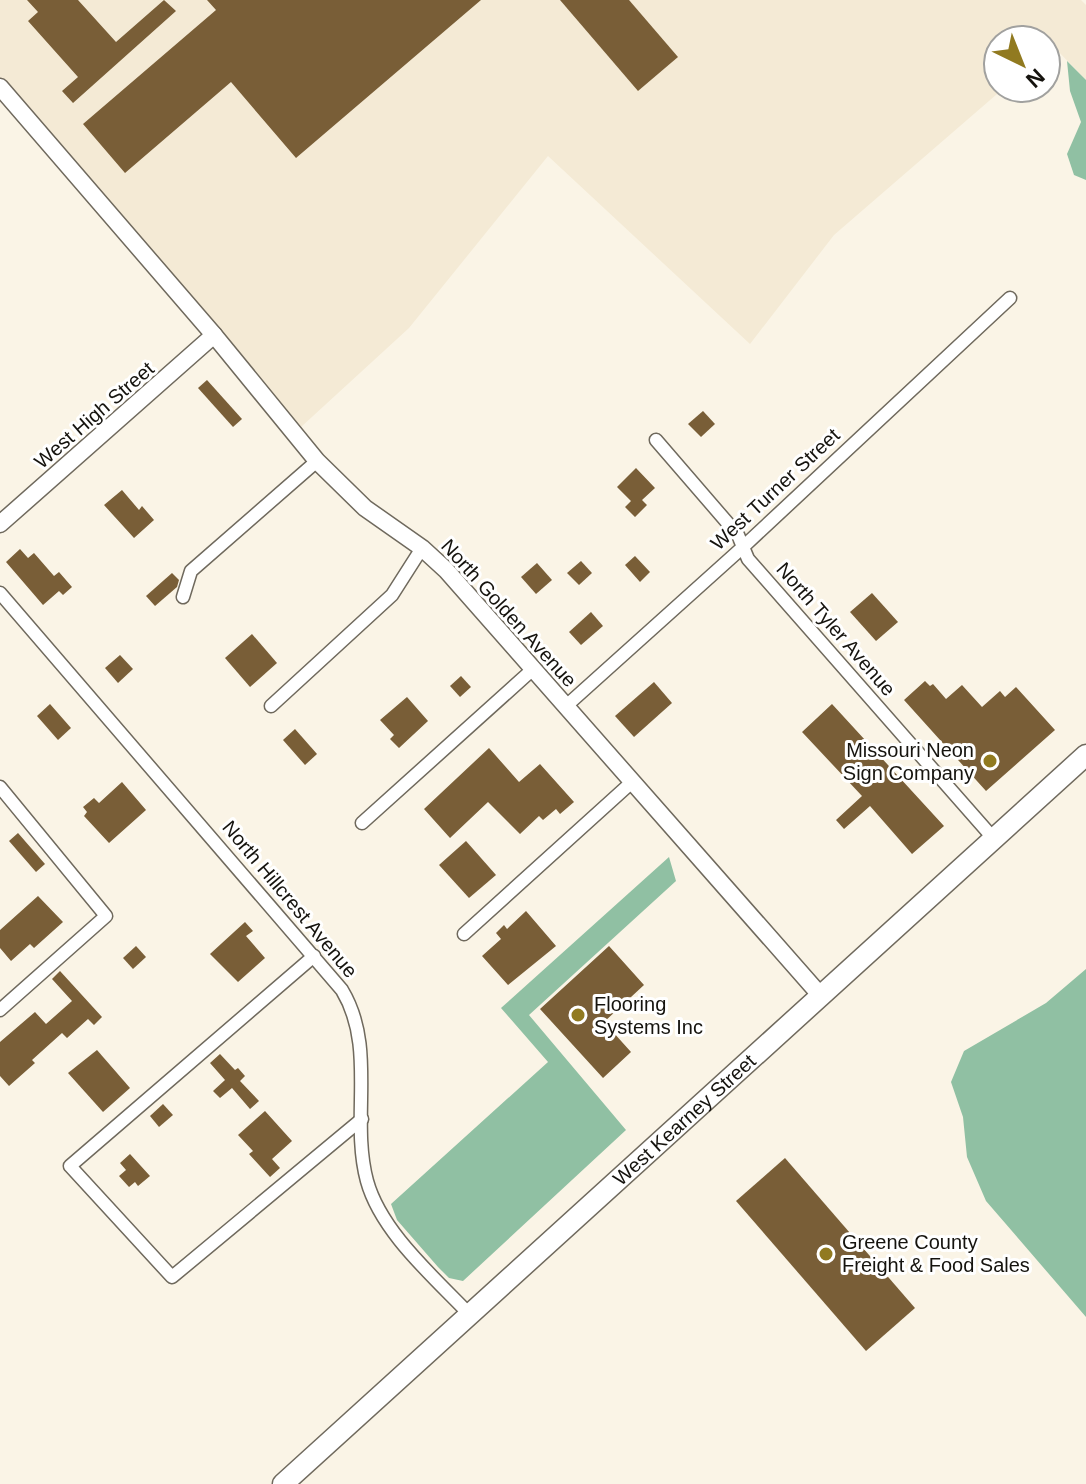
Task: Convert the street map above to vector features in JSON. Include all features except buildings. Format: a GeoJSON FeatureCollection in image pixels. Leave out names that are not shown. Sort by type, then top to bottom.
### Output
{"type":"FeatureCollection","features":[{"type":"Feature","properties":{"kind":"main road","name":"West Kearney Street"},"geometry":{"type":"LineString","coordinates":[[283,1484],[1086,755]]}},
{"type":"Feature","properties":{"kind":"street","name":"North Golden Avenue"},"geometry":{"type":"LineString","coordinates":[[0,87],[214,335],[317,461],[365,508],[422,548],[446,570],[821,996]]}},
{"type":"Feature","properties":{"kind":"street","name":"West Turner Street"},"geometry":{"type":"LineString","coordinates":[[565,707],[743,547],[1010,298]]}},
{"type":"Feature","properties":{"kind":"street","name":"West High Street"},"geometry":{"type":"LineString","coordinates":[[0,524],[214,335]]}},
{"type":"Feature","properties":{"kind":"street","name":"North Tyler Avenue"},"geometry":{"type":"LineString","coordinates":[[656,440],[738,535],[748,559],[994,839]]}},
{"type":"Feature","properties":{"kind":"street"},"geometry":{"type":"LineString","coordinates":[[183,597],[191,571],[317,461]]}},
{"type":"Feature","properties":{"kind":"street"},"geometry":{"type":"LineString","coordinates":[[271,706],[392,595],[422,548]]}},
{"type":"Feature","properties":{"kind":"street","name":"North Hillcrest Avenue"},"geometry":{"type":"LineString","coordinates":[[0,593],[342,990],[357,1023],[365,1170],[377,1206],[392,1229],[470,1315]]}},
{"type":"Feature","properties":{"kind":"street"},"geometry":{"type":"LineString","coordinates":[[362,823],[532,670]]}},
{"type":"Feature","properties":{"kind":"street"},"geometry":{"type":"LineString","coordinates":[[464,934],[632,782]]}},
{"type":"Feature","properties":{"kind":"street"},"geometry":{"type":"LineString","coordinates":[[0,787],[106,916],[0,1010]]}},
{"type":"Feature","properties":{"kind":"street"},"geometry":{"type":"LineString","coordinates":[[0,809],[11,800]]}},
{"type":"Feature","properties":{"kind":"street"},"geometry":{"type":"LineString","coordinates":[[314,956],[70,1166],[172,1277],[362,1119]]}},
{"type":"Feature","properties":{"kind":"shaded area"},"geometry":{"type":"Polygon","coordinates":[[[0,0],[1081,0],[1086,5],[1086,80],[1062,55],[1062,24],[982,24],[982,104],[985,104],[834,235],[750,344],[548,156],[409,328],[301,427],[0,77],[0,0]]]}},
{"type":"Feature","properties":{"kind":"green space"},"geometry":{"type":"Polygon","coordinates":[[[1067,61],[1086,80],[1086,180],[1074,175],[1067,154],[1081,122],[1070,91],[1067,61]]]}},
{"type":"Feature","properties":{"kind":"green space"},"geometry":{"type":"Polygon","coordinates":[[[669,857],[676,881],[529,1015],[626,1130],[463,1281],[449,1278],[397,1220],[391,1204],[548,1062],[501,1008],[669,857]]]}},
{"type":"Feature","properties":{"kind":"green space"},"geometry":{"type":"Polygon","coordinates":[[[1086,969],[1086,1317],[986,1201],[967,1157],[963,1117],[951,1082],[964,1051],[1046,1003],[1086,969]]]}},
{"type":"Feature","properties":{"kind":"place","name":"Missouri Neon Sign Company"},"geometry":{"type":"Point","coordinates":[990,761]}},
{"type":"Feature","properties":{"kind":"place","name":"Flooring Systems Inc"},"geometry":{"type":"Point","coordinates":[578,1015]}},
{"type":"Feature","properties":{"kind":"place","name":"Greene County Freight & Food Sales"},"geometry":{"type":"Point","coordinates":[826,1254]}}]}
